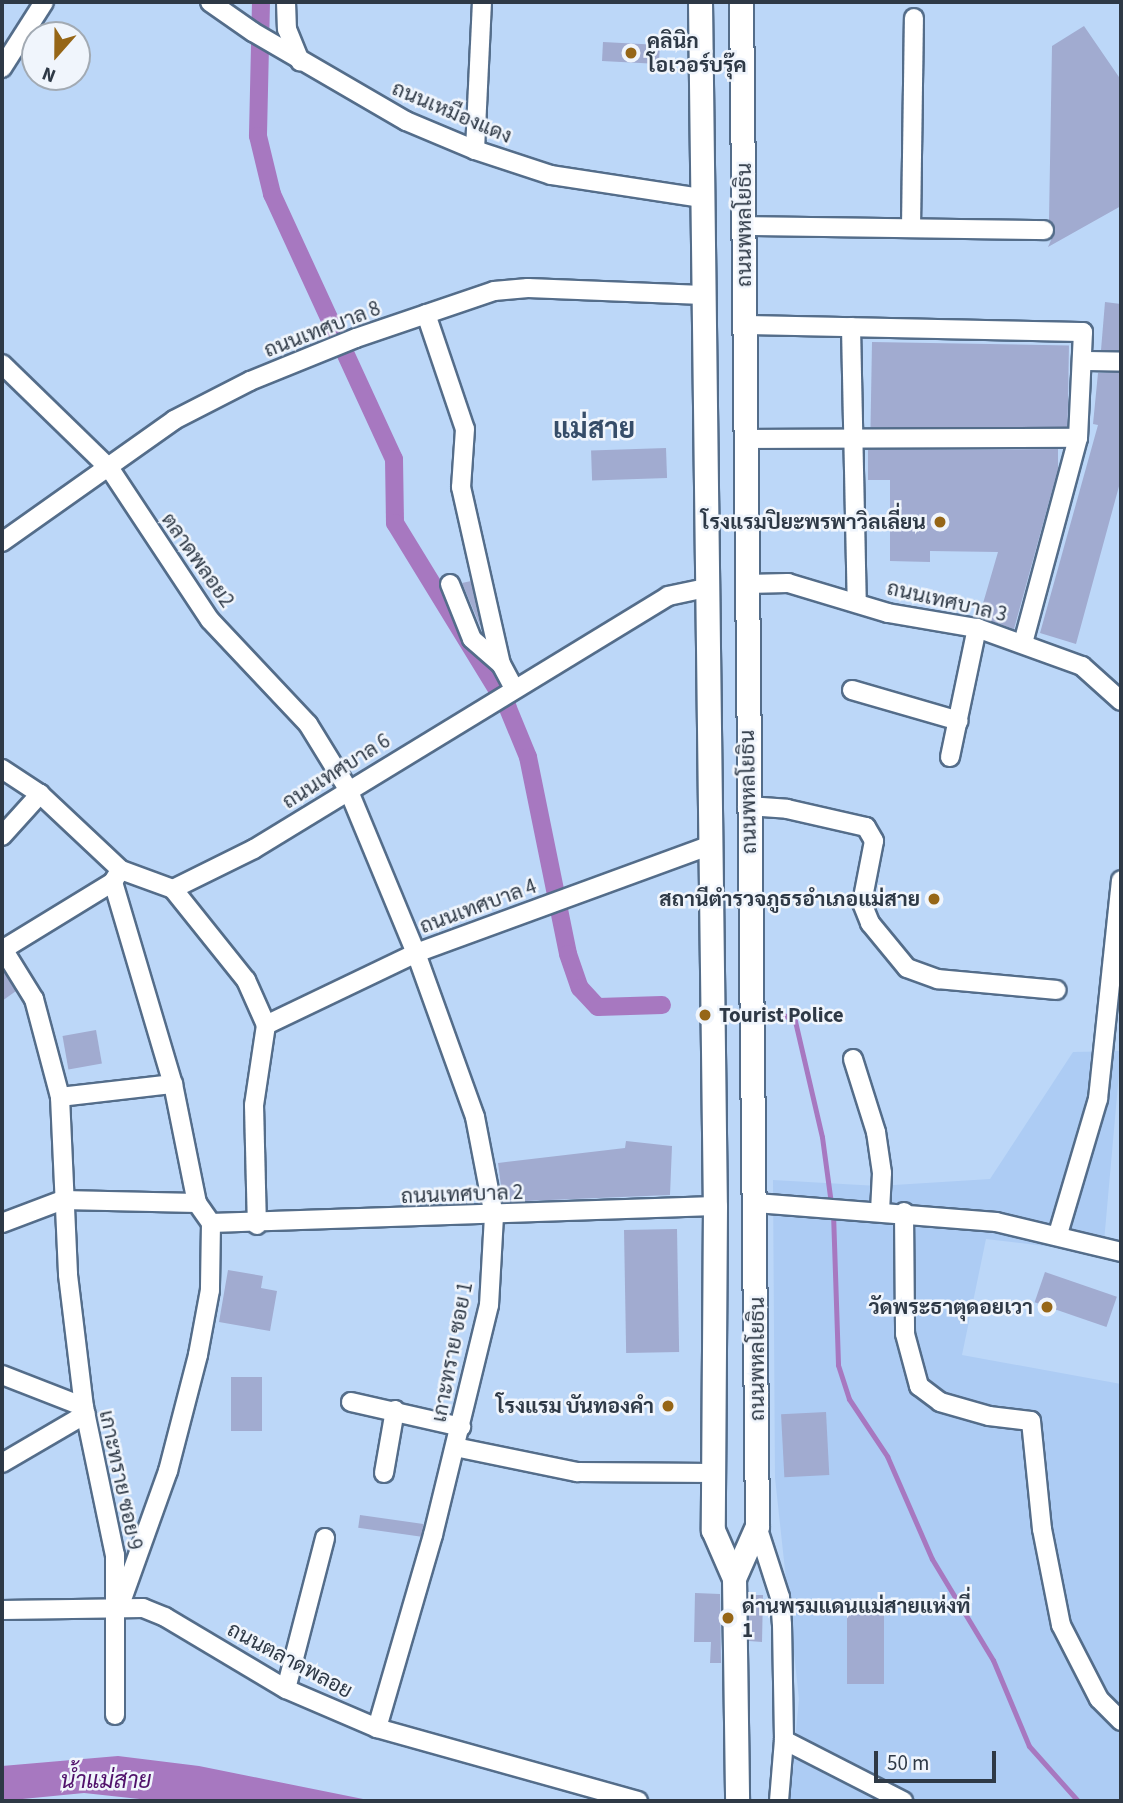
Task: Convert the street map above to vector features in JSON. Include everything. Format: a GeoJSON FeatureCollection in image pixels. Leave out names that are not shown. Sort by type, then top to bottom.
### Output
{"type":"FeatureCollection","features":[{"type":"Feature","properties":{"kind":"main road","name":"ถนนพหลโยธิน"},"geometry":{"type":"LineString","coordinates":[[700,2],[705,588],[715,1206],[713,1530],[734,1578],[737,1796]]}},
{"type":"Feature","properties":{"kind":"main road","name":"ถนนพหลโยธิน"},"geometry":{"type":"LineString","coordinates":[[734,1578],[757,1526],[757,1203],[748,806],[741,2]]}},
{"type":"Feature","properties":{"kind":"main road"},"geometry":{"type":"LineString","coordinates":[[710,804],[748,806]]}},
{"type":"Feature","properties":{"kind":"street"},"geometry":{"type":"LineString","coordinates":[[5,54],[44,2]]}},
{"type":"Feature","properties":{"kind":"street","name":"ถนนเหมืองแดง"},"geometry":{"type":"LineString","coordinates":[[210,2],[295,58],[406,121],[475,150],[551,175],[701,198]]}},
{"type":"Feature","properties":{"kind":"street"},"geometry":{"type":"LineString","coordinates":[[286,2],[287,29],[295,58]]}},
{"type":"Feature","properties":{"kind":"street"},"geometry":{"type":"LineString","coordinates":[[475,150],[482,2]]}},
{"type":"Feature","properties":{"kind":"street"},"geometry":{"type":"LineString","coordinates":[[911,228],[914,18]]}},
{"type":"Feature","properties":{"kind":"street"},"geometry":{"type":"LineString","coordinates":[[745,226],[1044,230]]}},
{"type":"Feature","properties":{"kind":"street","name":"ถนนเทศบาล 8"},"geometry":{"type":"LineString","coordinates":[[2,542],[110,469],[174,420],[250,381],[356,338],[494,291],[528,288],[703,295]]}},
{"type":"Feature","properties":{"kind":"street"},"geometry":{"type":"LineString","coordinates":[[426,314],[465,429],[461,487],[501,664],[514,688]]}},
{"type":"Feature","properties":{"kind":"street"},"geometry":{"type":"LineString","coordinates":[[745,325],[1083,332],[1078,439],[1023,643]]}},
{"type":"Feature","properties":{"kind":"street"},"geometry":{"type":"LineString","coordinates":[[851,327],[857,603]]}},
{"type":"Feature","properties":{"kind":"street"},"geometry":{"type":"LineString","coordinates":[[1082,361],[1121,362]]}},
{"type":"Feature","properties":{"kind":"street","name":"ตลาดพลอย2"},"geometry":{"type":"LineString","coordinates":[[2,364],[110,469],[210,620],[308,724],[348,789]]}},
{"type":"Feature","properties":{"kind":"street"},"geometry":{"type":"LineString","coordinates":[[746,439],[1078,439]]}},
{"type":"Feature","properties":{"kind":"street","name":"ถนนเทศบาล 3"},"geometry":{"type":"LineString","coordinates":[[747,584],[789,583],[857,603],[977,628],[1082,666],[1121,701]]}},
{"type":"Feature","properties":{"kind":"street"},"geometry":{"type":"LineString","coordinates":[[450,584],[472,639],[501,664]]}},
{"type":"Feature","properties":{"kind":"street","name":"ถนนเทศบาล 6"},"geometry":{"type":"LineString","coordinates":[[173,889],[254,849],[348,789],[668,596],[705,588]]}},
{"type":"Feature","properties":{"kind":"street"},"geometry":{"type":"LineString","coordinates":[[950,757],[977,628]]}},
{"type":"Feature","properties":{"kind":"street"},"geometry":{"type":"LineString","coordinates":[[852,690],[959,721]]}},
{"type":"Feature","properties":{"kind":"street"},"geometry":{"type":"LineString","coordinates":[[2,769],[40,794],[117,876],[173,1084],[197,1203],[211,1223],[210,1290],[198,1354],[168,1471],[119,1608],[115,1715]]}},
{"type":"Feature","properties":{"kind":"street","name":"เกาะทราย ซอย 1"},"geometry":{"type":"LineString","coordinates":[[348,789],[416,953],[475,1117],[494,1216],[489,1305],[461,1427],[377,1728]]}},
{"type":"Feature","properties":{"kind":"street"},"geometry":{"type":"LineString","coordinates":[[2,836],[40,794]]}},
{"type":"Feature","properties":{"kind":"street"},"geometry":{"type":"LineString","coordinates":[[748,806],[787,809],[866,827],[874,841],[862,903],[870,923],[907,968],[939,979],[1056,990]]}},
{"type":"Feature","properties":{"kind":"street","name":"ถนนเทศบาล 4"},"geometry":{"type":"LineString","coordinates":[[266,1025],[416,953],[710,845]]}},
{"type":"Feature","properties":{"kind":"street"},"geometry":{"type":"LineString","coordinates":[[2,1463],[85,1410],[63,1199],[60,1097],[34,999],[2,949],[117,876],[173,889],[246,980],[266,1025],[254,1105],[257,1225]]}},
{"type":"Feature","properties":{"kind":"street"},"geometry":{"type":"LineString","coordinates":[[1058,1234],[1098,1099],[1115,989],[1121,880]]}},
{"type":"Feature","properties":{"kind":"street"},"geometry":{"type":"LineString","coordinates":[[853,1059],[876,1132],[882,1173],[880,1210]]}},
{"type":"Feature","properties":{"kind":"street"},"geometry":{"type":"LineString","coordinates":[[60,1097],[173,1084]]}},
{"type":"Feature","properties":{"kind":"street"},"geometry":{"type":"LineString","coordinates":[[2,1223],[63,1199],[197,1203]]}},
{"type":"Feature","properties":{"kind":"street"},"geometry":{"type":"LineString","coordinates":[[757,1203],[904,1212],[1058,1234],[1121,1252]]}},
{"type":"Feature","properties":{"kind":"street","name":"ถนนเทศบาล 2"},"geometry":{"type":"LineString","coordinates":[[211,1223],[257,1225],[715,1206]]}},
{"type":"Feature","properties":{"kind":"street"},"geometry":{"type":"LineString","coordinates":[[904,1212],[901,1255],[905,1334],[919,1386],[940,1402],[989,1416],[1031,1421],[1042,1529],[1061,1625],[1099,1699],[1121,1721]]}},
{"type":"Feature","properties":{"kind":"street","name":"เกาะทราย ซอย 9"},"geometry":{"type":"LineString","coordinates":[[2,1375],[85,1410],[115,1555],[119,1608]]}},
{"type":"Feature","properties":{"kind":"street"},"geometry":{"type":"LineString","coordinates":[[351,1402],[461,1427]]}},
{"type":"Feature","properties":{"kind":"street"},"geometry":{"type":"LineString","coordinates":[[384,1473],[395,1410]]}},
{"type":"Feature","properties":{"kind":"street"},"geometry":{"type":"LineString","coordinates":[[455,1447],[577,1472],[713,1473]]}},
{"type":"Feature","properties":{"kind":"street"},"geometry":{"type":"LineString","coordinates":[[757,1526],[780,1597],[785,1740],[779,1801]]}},
{"type":"Feature","properties":{"kind":"street"},"geometry":{"type":"LineString","coordinates":[[286,1689],[325,1538]]}},
{"type":"Feature","properties":{"kind":"street"},"geometry":{"type":"LineString","coordinates":[[115,1555],[137,1563]]}},
{"type":"Feature","properties":{"kind":"street","name":"ถนนตลาดพลอย"},"geometry":{"type":"LineString","coordinates":[[2,1610],[143,1608],[165,1617],[286,1689],[377,1728],[638,1801]]}},
{"type":"Feature","properties":{"kind":"street"},"geometry":{"type":"LineString","coordinates":[[785,1740],[903,1801]]}},
{"type":"Feature","properties":{"kind":"shaded area"},"geometry":{"type":"Polygon","coordinates":[[[1121,1051],[1103,1253],[986,1239],[962,1355],[1121,1384],[1121,1801],[789,1801],[799,1699],[775,1478],[773,1180],[878,1186],[990,1179],[1073,1052],[1121,1051]]]}},
{"type":"Feature","properties":{"kind":"water","name":"น้ำแม่สาย"},"geometry":{"type":"Polygon","coordinates":[[[118,1756],[199,1766],[373,1801],[158,1801],[84,1793],[2,1801],[2,1766],[118,1756]]]}},
{"type":"Feature","properties":{"kind":"building"},"geometry":{"type":"Polygon","coordinates":[[[1084,26],[1121,80],[1121,206],[1048,247],[1055,231],[1049,220],[1052,46],[1084,26]]]}},
{"type":"Feature","properties":{"kind":"building","name":"คลินิก โอเวอร์บรุ๊ค"},"geometry":{"type":"Polygon","coordinates":[[[603,42],[660,45],[659,64],[602,61],[603,42]]]}},
{"type":"Feature","properties":{"kind":"building"},"geometry":{"type":"Polygon","coordinates":[[[1105,302],[1121,304],[1121,351],[1101,350],[1105,302]]]}},
{"type":"Feature","properties":{"kind":"building"},"geometry":{"type":"Polygon","coordinates":[[[872,342],[1069,345],[1067,430],[871,427],[872,342]]]}},
{"type":"Feature","properties":{"kind":"building"},"geometry":{"type":"Polygon","coordinates":[[[1098,373],[1121,373],[1121,479],[1076,644],[1040,633],[1098,425],[1093,424],[1098,373]]]}},
{"type":"Feature","properties":{"kind":"building"},"geometry":{"type":"Polygon","coordinates":[[[666,448],[667,478],[592,481],[591,451],[666,448]]]}},
{"type":"Feature","properties":{"kind":"building"},"geometry":{"type":"Polygon","coordinates":[[[1058,449],[1058,469],[1014,629],[979,617],[998,552],[930,551],[930,562],[890,561],[890,480],[868,480],[868,450],[1058,449]]]}},
{"type":"Feature","properties":{"kind":"building"},"geometry":{"type":"Polygon","coordinates":[[[471,581],[481,628],[462,583],[471,581]]]}},
{"type":"Feature","properties":{"kind":"building"},"geometry":{"type":"Polygon","coordinates":[[[2,969],[16,991],[2,1001],[2,969]]]}},
{"type":"Feature","properties":{"kind":"building"},"geometry":{"type":"Polygon","coordinates":[[[96,1030],[102,1063],[68,1069],[63,1036],[96,1030]]]}},
{"type":"Feature","properties":{"kind":"building"},"geometry":{"type":"Polygon","coordinates":[[[626,1141],[672,1146],[670,1195],[503,1202],[498,1163],[625,1148],[626,1141]]]}},
{"type":"Feature","properties":{"kind":"building"},"geometry":{"type":"Polygon","coordinates":[[[677,1229],[679,1352],[626,1353],[624,1230],[677,1229]]]}},
{"type":"Feature","properties":{"kind":"building"},"geometry":{"type":"Polygon","coordinates":[[[228,1270],[263,1276],[261,1288],[277,1291],[270,1331],[219,1322],[228,1270]]]}},
{"type":"Feature","properties":{"kind":"building","name":"วัดพระธาตุดอยเวา"},"geometry":{"type":"Polygon","coordinates":[[[1045,1272],[1117,1297],[1106,1327],[1035,1302],[1045,1272]]]}},
{"type":"Feature","properties":{"kind":"building"},"geometry":{"type":"Polygon","coordinates":[[[231,1377],[262,1377],[262,1431],[231,1431],[231,1377]]]}},
{"type":"Feature","properties":{"kind":"building"},"geometry":{"type":"Polygon","coordinates":[[[826,1412],[829,1475],[784,1477],[781,1414],[826,1412]]]}},
{"type":"Feature","properties":{"kind":"building"},"geometry":{"type":"Polygon","coordinates":[[[360,1515],[423,1524],[422,1537],[358,1528],[360,1515]]]}},
{"type":"Feature","properties":{"kind":"building"},"geometry":{"type":"Polygon","coordinates":[[[695,1593],[720,1594],[721,1663],[710,1663],[711,1642],[694,1642],[695,1593]]]}},
{"type":"Feature","properties":{"kind":"building"},"geometry":{"type":"Polygon","coordinates":[[[748,1595],[763,1595],[762,1642],[749,1641],[748,1595]]]}},
{"type":"Feature","properties":{"kind":"building"},"geometry":{"type":"Polygon","coordinates":[[[847,1599],[884,1599],[884,1684],[847,1684],[847,1599]]]}},
{"type":"Feature","properties":{"kind":"waterway"},"geometry":{"type":"LineString","coordinates":[[261,2],[258,136],[272,194],[394,459],[395,523],[507,706],[528,757],[568,954],[580,988],[598,1007],[662,1005]]}},
{"type":"Feature","properties":{"kind":"waterway"},"geometry":{"type":"LineString","coordinates":[[780,1013],[795,1021],[822,1137],[831,1204]]}},
{"type":"Feature","properties":{"kind":"waterway"},"geometry":{"type":"LineString","coordinates":[[833,1213],[838,1365],[849,1399],[887,1456],[932,1559],[993,1660],[1029,1746],[1078,1801]]}},
{"type":"Feature","properties":{"kind":"place","name":"คลินิก โอเวอร์บรุ๊ค"},"geometry":{"type":"Point","coordinates":[631,53]}},
{"type":"Feature","properties":{"kind":"place","name":"โรงแรมปิยะพรพาวิลเลี่ยน"},"geometry":{"type":"Point","coordinates":[940,522]}},
{"type":"Feature","properties":{"kind":"place","name":"สถานีตำรวจภูธรอำเภอแม่สาย"},"geometry":{"type":"Point","coordinates":[934,899]}},
{"type":"Feature","properties":{"kind":"place","name":"Tourist Police"},"geometry":{"type":"Point","coordinates":[705,1015]}},
{"type":"Feature","properties":{"kind":"place","name":"วัดพระธาตุดอยเวา"},"geometry":{"type":"Point","coordinates":[1047,1307]}},
{"type":"Feature","properties":{"kind":"place","name":"โรงแรม บันทองคํา"},"geometry":{"type":"Point","coordinates":[668,1406]}},
{"type":"Feature","properties":{"kind":"place","name":"ด่านพรมแดนแม่สายแห่งที่ 1"},"geometry":{"type":"Point","coordinates":[728,1618]}},
{"type":"Feature","properties":{"kind":"district","name":"แม่สาย"},"geometry":{"type":"Point","coordinates":[594,429]}}]}
